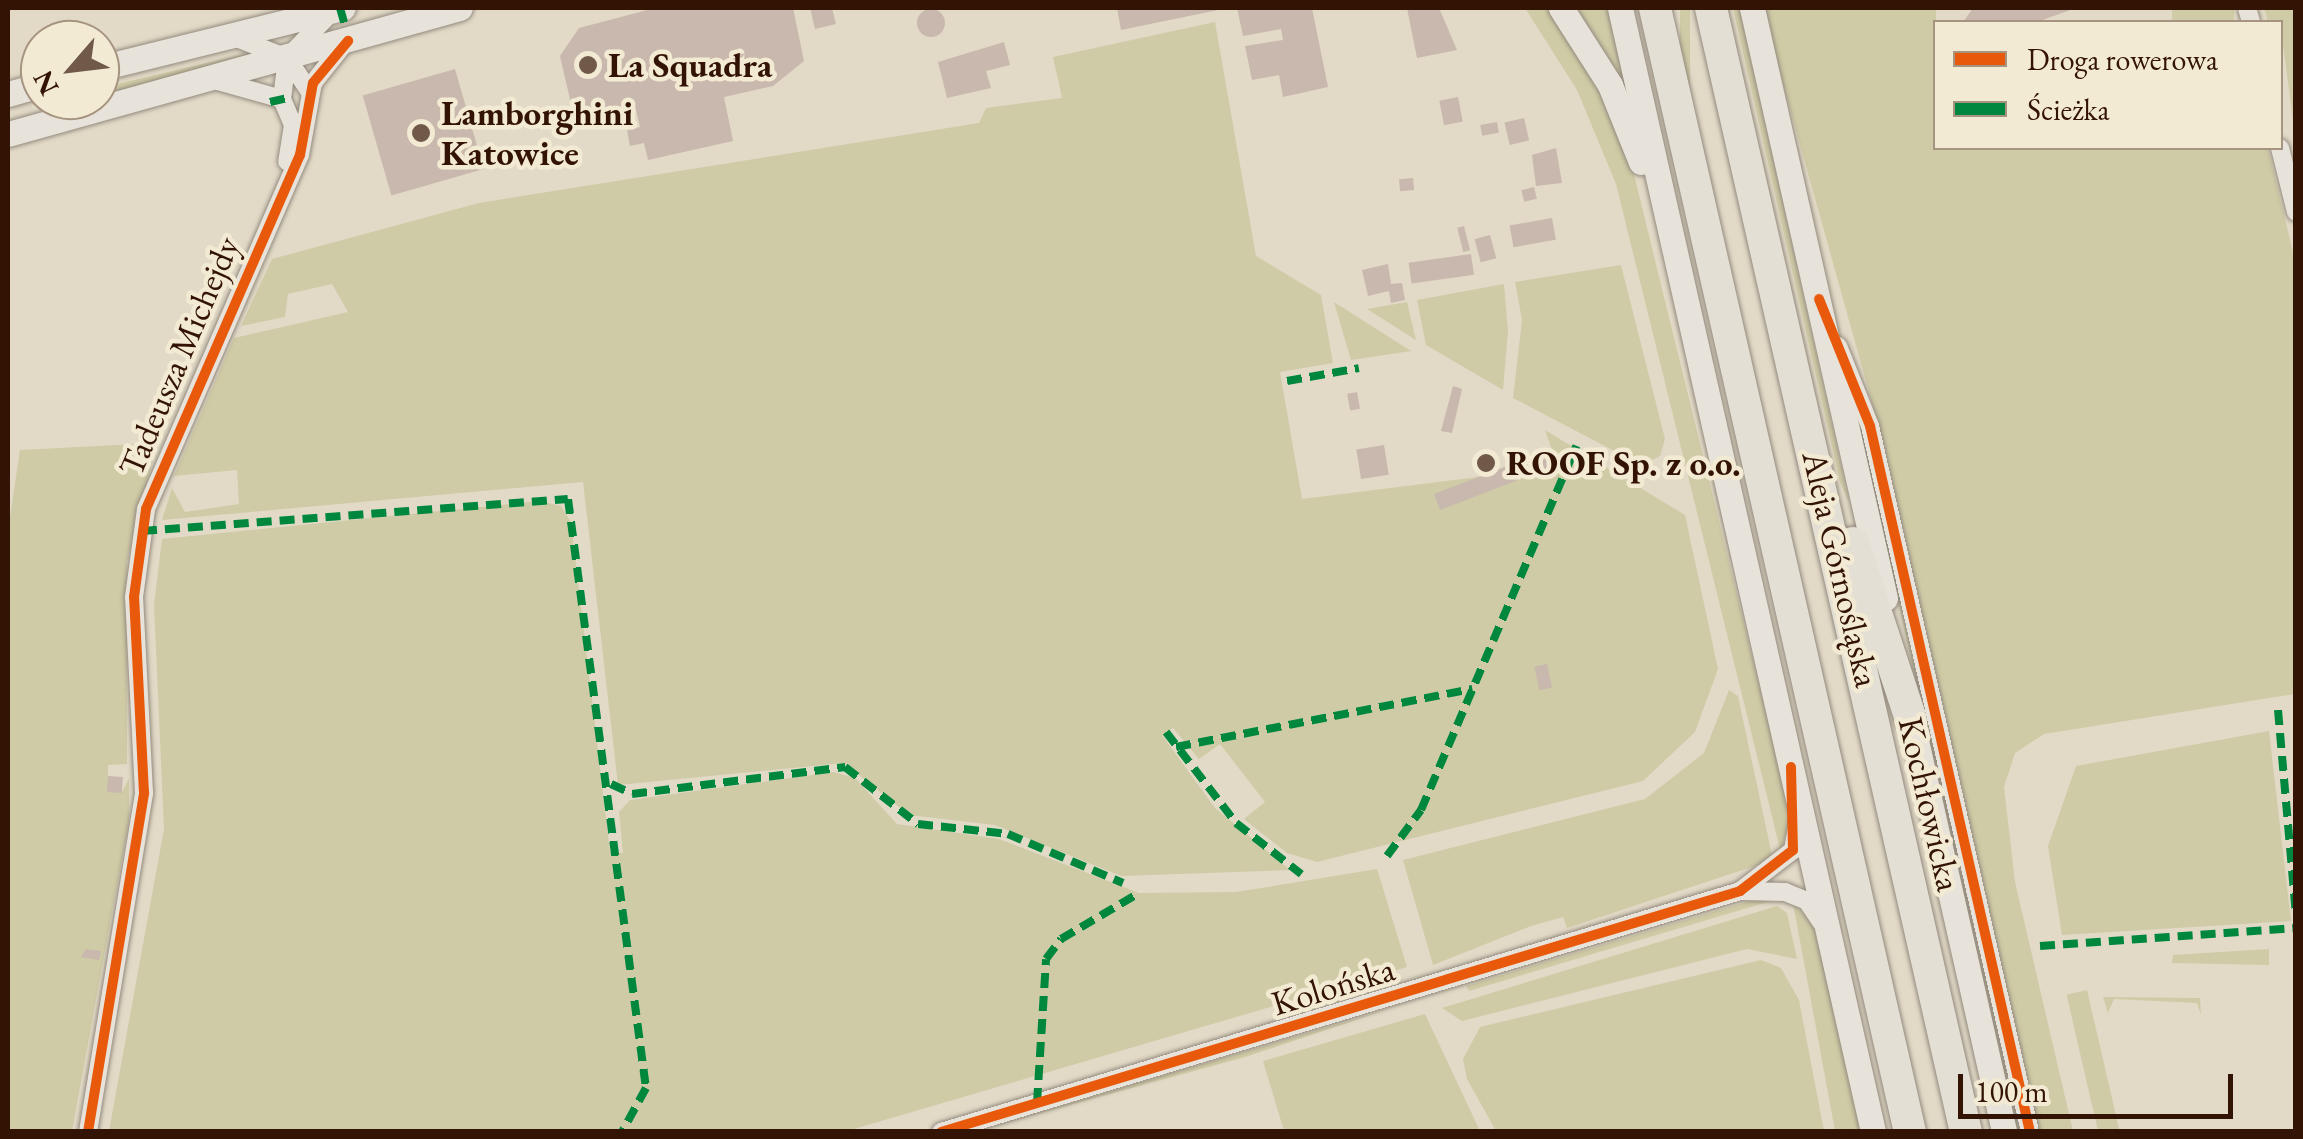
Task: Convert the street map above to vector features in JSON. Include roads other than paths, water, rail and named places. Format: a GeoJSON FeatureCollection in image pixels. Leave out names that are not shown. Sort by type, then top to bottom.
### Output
{"type":"FeatureCollection","features":[{"type":"Feature","properties":{"kind":"highway","name":"Aleja Górnośląska"},"geometry":{"type":"LineString","coordinates":[[1655,8],[1910,1132]]}},
{"type":"Feature","properties":{"kind":"highway","name":"Aleja Górnośląska"},"geometry":{"type":"LineString","coordinates":[[1711,8],[1966,1132]]}},
{"type":"Feature","properties":{"kind":"highway"},"geometry":{"type":"LineString","coordinates":[[1807,420],[1911,719]]}},
{"type":"Feature","properties":{"kind":"main road"},"geometry":{"type":"LineString","coordinates":[[120,63],[340,8]]}},
{"type":"Feature","properties":{"kind":"main road"},"geometry":{"type":"LineString","coordinates":[[8,134],[460,8]]}},
{"type":"Feature","properties":{"kind":"main road"},"geometry":{"type":"LineString","coordinates":[[1561,8],[1610,86],[1670,233]]}},
{"type":"Feature","properties":{"kind":"main road"},"geometry":{"type":"LineString","coordinates":[[1620,8],[1873,1132]]}},
{"type":"Feature","properties":{"kind":"main road","name":"Kochłowicka"},"geometry":{"type":"LineString","coordinates":[[1752,8],[2004,1132]]}},
{"type":"Feature","properties":{"kind":"street"},"geometry":{"type":"LineString","coordinates":[[287,58],[340,8]]}},
{"type":"Feature","properties":{"kind":"street"},"geometry":{"type":"LineString","coordinates":[[226,34],[287,58],[310,92]]}},
{"type":"Feature","properties":{"kind":"street","name":"Tadeusza Michejdy"},"geometry":{"type":"LineString","coordinates":[[88,1132],[144,793],[134,623],[146,509],[282,184],[306,138],[310,92],[348,40]]}},
{"type":"Feature","properties":{"kind":"street","name":"Tadeusza Michejdy"},"geometry":{"type":"LineString","coordinates":[[282,184],[292,125],[282,99],[287,58]]}},
{"type":"Feature","properties":{"kind":"street"},"geometry":{"type":"LineString","coordinates":[[207,80],[282,99]]}},
{"type":"Feature","properties":{"kind":"street"},"geometry":{"type":"LineString","coordinates":[[2280,150],[2296,212]]}},
{"type":"Feature","properties":{"kind":"street"},"geometry":{"type":"LineString","coordinates":[[1819,299],[1870,426],[2030,1132]]}},
{"type":"Feature","properties":{"kind":"street"},"geometry":{"type":"LineString","coordinates":[[1740,890],[1793,850],[1791,767]]}},
{"type":"Feature","properties":{"kind":"street"},"geometry":{"type":"LineString","coordinates":[[1740,890],[1807,901],[1829,934]]}},
{"type":"Feature","properties":{"kind":"street","name":"Kolońska"},"geometry":{"type":"LineString","coordinates":[[941,1132],[1740,890]]}},
{"type":"Feature","properties":{"kind":"place","name":"La Squadra"},"geometry":{"type":"Point","coordinates":[588,65]}},
{"type":"Feature","properties":{"kind":"place","name":"Lamborghini Katowice"},"geometry":{"type":"Point","coordinates":[421,133]}},
{"type":"Feature","properties":{"kind":"place","name":"ROOF Sp. z o.o."},"geometry":{"type":"Point","coordinates":[1486,463]}}]}
